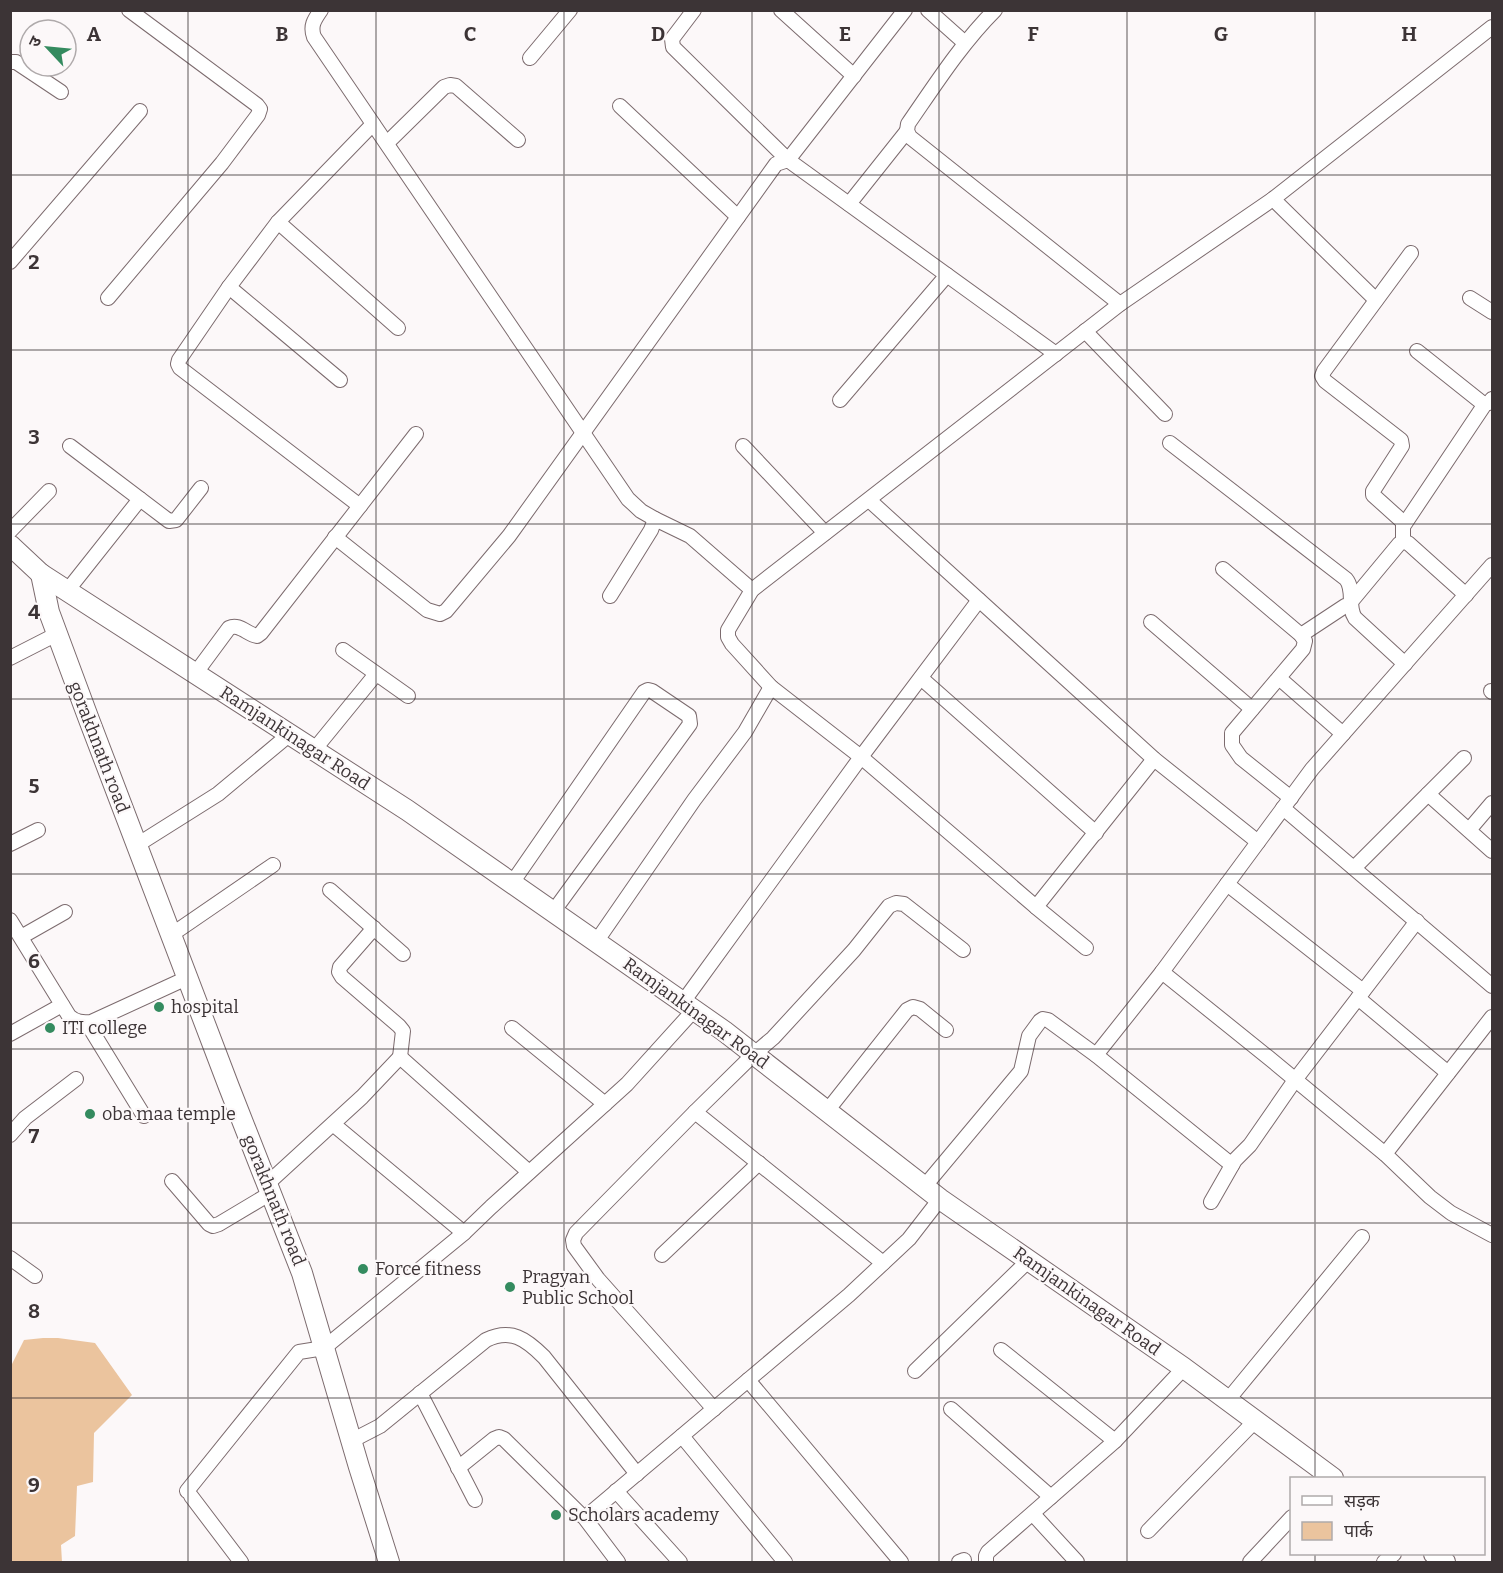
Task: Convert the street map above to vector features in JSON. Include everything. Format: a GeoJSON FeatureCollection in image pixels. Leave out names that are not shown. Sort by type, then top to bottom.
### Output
{"type":"FeatureCollection","features":[{"type":"Feature","properties":{"kind":"street"},"geometry":{"type":"LineString","coordinates":[[108,298],[222,163],[258,116],[260,109],[129,10]]}},
{"type":"Feature","properties":{"kind":"street"},"geometry":{"type":"LineString","coordinates":[[321,10],[314,20],[312,30],[314,37],[628,499],[641,511],[690,536],[752,590]]}},
{"type":"Feature","properties":{"kind":"street"},"geometry":{"type":"LineString","coordinates":[[530,58],[570,10]]}},
{"type":"Feature","properties":{"kind":"street"},"geometry":{"type":"LineString","coordinates":[[694,10],[672,39],[673,47],[788,160],[1056,354]]}},
{"type":"Feature","properties":{"kind":"street"},"geometry":{"type":"LineString","coordinates":[[781,10],[854,76]]}},
{"type":"Feature","properties":{"kind":"street"},"geometry":{"type":"LineString","coordinates":[[335,537],[427,610],[440,614],[446,611],[508,536],[776,164],[788,160],[905,10]]}},
{"type":"Feature","properties":{"kind":"street"},"geometry":{"type":"LineString","coordinates":[[928,10],[965,43]]}},
{"type":"Feature","properties":{"kind":"street"},"geometry":{"type":"LineString","coordinates":[[849,204],[907,131],[908,124],[965,43],[995,10]]}},
{"type":"Feature","properties":{"kind":"street"},"geometry":{"type":"LineString","coordinates":[[1086,948],[861,757],[771,687],[732,644],[728,637],[728,630],[752,590],[1120,304],[1273,199],[1492,27]]}},
{"type":"Feature","properties":{"kind":"street"},"geometry":{"type":"LineString","coordinates":[[10,63],[16,62],[61,92]]}},
{"type":"Feature","properties":{"kind":"street"},"geometry":{"type":"LineString","coordinates":[[387,143],[444,87],[450,85],[456,86],[518,140]]}},
{"type":"Feature","properties":{"kind":"street"},"geometry":{"type":"LineString","coordinates":[[620,106],[738,217]]}},
{"type":"Feature","properties":{"kind":"street"},"geometry":{"type":"LineString","coordinates":[[10,262],[140,111]]}},
{"type":"Feature","properties":{"kind":"street"},"geometry":{"type":"LineString","coordinates":[[360,506],[180,368],[178,364],[229,287],[278,222],[374,124]]}},
{"type":"Feature","properties":{"kind":"street"},"geometry":{"type":"LineString","coordinates":[[907,131],[910,136],[1120,304]]}},
{"type":"Feature","properties":{"kind":"street"},"geometry":{"type":"LineString","coordinates":[[1273,199],[1376,300]]}},
{"type":"Feature","properties":{"kind":"street"},"geometry":{"type":"LineString","coordinates":[[278,222],[398,328]]}},
{"type":"Feature","properties":{"kind":"street"},"geometry":{"type":"LineString","coordinates":[[1404,525],[1400,518],[1373,495],[1402,446],[1401,440],[1325,381],[1322,376],[1411,254]]}},
{"type":"Feature","properties":{"kind":"street"},"geometry":{"type":"LineString","coordinates":[[840,400],[946,274]]}},
{"type":"Feature","properties":{"kind":"street"},"geometry":{"type":"LineString","coordinates":[[229,287],[340,380]]}},
{"type":"Feature","properties":{"kind":"street"},"geometry":{"type":"LineString","coordinates":[[1470,298],[1492,312]]}},
{"type":"Feature","properties":{"kind":"street"},"geometry":{"type":"LineString","coordinates":[[1085,331],[1165,414]]}},
{"type":"Feature","properties":{"kind":"street"},"geometry":{"type":"LineString","coordinates":[[1417,351],[1481,402],[1489,401]]}},
{"type":"Feature","properties":{"kind":"street"},"geometry":{"type":"LineString","coordinates":[[1403,542],[1404,525],[1489,401]]}},
{"type":"Feature","properties":{"kind":"street"},"geometry":{"type":"LineString","coordinates":[[195,674],[229,628],[239,627],[257,636],[261,633],[416,434]]}},
{"type":"Feature","properties":{"kind":"street"},"geometry":{"type":"LineString","coordinates":[[1170,443],[1346,579],[1350,584],[1347,604],[1351,613],[1405,664]]}},
{"type":"Feature","properties":{"kind":"street"},"geometry":{"type":"LineString","coordinates":[[70,446],[169,521],[176,520],[201,488]]}},
{"type":"Feature","properties":{"kind":"street"},"geometry":{"type":"LineString","coordinates":[[742,446],[825,533]]}},
{"type":"Feature","properties":{"kind":"street"},"geometry":{"type":"LineString","coordinates":[[10,531],[49,492]]}},
{"type":"Feature","properties":{"kind":"street"},"geometry":{"type":"LineString","coordinates":[[67,591],[140,499]]}},
{"type":"Feature","properties":{"kind":"street"},"geometry":{"type":"LineString","coordinates":[[869,500],[1155,759],[1258,842]]}},
{"type":"Feature","properties":{"kind":"street"},"geometry":{"type":"LineString","coordinates":[[610,596],[651,530],[655,519]]}},
{"type":"Feature","properties":{"kind":"street"},"geometry":{"type":"LineString","coordinates":[[1301,634],[1347,604],[1403,542],[1408,543],[1466,595]]}},
{"type":"Feature","properties":{"kind":"street","name":"Ramjankinagar Road"},"geometry":{"type":"LineString","coordinates":[[10,546],[41,574],[407,810],[688,1006],[754,1054],[940,1199],[1184,1368],[1329,1477]]}},
{"type":"Feature","properties":{"kind":"street"},"geometry":{"type":"LineString","coordinates":[[1096,1055],[1162,972],[1312,769],[1492,565]]}},
{"type":"Feature","properties":{"kind":"street"},"geometry":{"type":"LineString","coordinates":[[1223,569],[1301,634],[1305,641],[1303,649],[1232,733],[1232,746],[1241,758],[1354,868],[1492,986]]}},
{"type":"Feature","properties":{"kind":"street","name":"gorakhnath road"},"geometry":{"type":"LineString","coordinates":[[41,574],[49,612],[57,634],[302,1273],[389,1563]]}},
{"type":"Feature","properties":{"kind":"street"},"geometry":{"type":"LineString","coordinates":[[241,1563],[189,1494],[298,1352],[324,1348],[464,1233],[627,1084],[688,1006],[861,757],[979,600]]}},
{"type":"Feature","properties":{"kind":"street"},"geometry":{"type":"LineString","coordinates":[[1151,622],[1252,709]]}},
{"type":"Feature","properties":{"kind":"street"},"geometry":{"type":"LineString","coordinates":[[10,658],[57,634]]}},
{"type":"Feature","properties":{"kind":"street"},"geometry":{"type":"LineString","coordinates":[[344,650],[408,696]]}},
{"type":"Feature","properties":{"kind":"street"},"geometry":{"type":"LineString","coordinates":[[314,750],[376,674]]}},
{"type":"Feature","properties":{"kind":"street"},"geometry":{"type":"LineString","coordinates":[[921,678],[1096,833]]}},
{"type":"Feature","properties":{"kind":"street"},"geometry":{"type":"LineString","coordinates":[[1279,678],[1344,734]]}},
{"type":"Feature","properties":{"kind":"street"},"geometry":{"type":"LineString","coordinates":[[596,942],[744,732],[771,687]]}},
{"type":"Feature","properties":{"kind":"street"},"geometry":{"type":"LineString","coordinates":[[512,883],[644,692],[652,691],[689,716],[690,724],[554,912]]}},
{"type":"Feature","properties":{"kind":"street"},"geometry":{"type":"LineString","coordinates":[[137,845],[218,794],[290,734]]}},
{"type":"Feature","properties":{"kind":"street"},"geometry":{"type":"LineString","coordinates":[[1354,868],[1464,758]]}},
{"type":"Feature","properties":{"kind":"street"},"geometry":{"type":"LineString","coordinates":[[1036,907],[1155,759]]}},
{"type":"Feature","properties":{"kind":"street"},"geometry":{"type":"LineString","coordinates":[[1428,794],[1492,850]]}},
{"type":"Feature","properties":{"kind":"street"},"geometry":{"type":"LineString","coordinates":[[1469,830],[1492,802]]}},
{"type":"Feature","properties":{"kind":"street"},"geometry":{"type":"LineString","coordinates":[[10,844],[38,830]]}},
{"type":"Feature","properties":{"kind":"street"},"geometry":{"type":"LineString","coordinates":[[171,935],[273,865]]}},
{"type":"Feature","properties":{"kind":"street"},"geometry":{"type":"LineString","coordinates":[[1227,884],[1360,994],[1448,1073]]}},
{"type":"Feature","properties":{"kind":"street"},"geometry":{"type":"LineString","coordinates":[[330,890],[403,954]]}},
{"type":"Feature","properties":{"kind":"street"},"geometry":{"type":"LineString","coordinates":[[714,1409],[598,1280],[574,1246],[573,1240],[576,1233],[695,1112],[780,1030],[854,950],[890,906],[896,903],[904,904],[963,950]]}},
{"type":"Feature","properties":{"kind":"street"},"geometry":{"type":"LineString","coordinates":[[21,937],[65,912]]}},
{"type":"Feature","properties":{"kind":"street"},"geometry":{"type":"LineString","coordinates":[[10,920],[69,1016],[75,1021],[91,1022],[187,978]]}},
{"type":"Feature","properties":{"kind":"street"},"geometry":{"type":"LineString","coordinates":[[1211,1202],[1235,1160],[1250,1145],[1295,1080],[1417,921]]}},
{"type":"Feature","properties":{"kind":"street"},"geometry":{"type":"LineString","coordinates":[[172,1181],[209,1224],[213,1226],[219,1224],[269,1188],[400,1057],[403,1030],[339,972],[340,967],[374,928]]}},
{"type":"Feature","properties":{"kind":"street"},"geometry":{"type":"LineString","coordinates":[[1162,972],[1385,1154],[1430,1197],[1451,1213],[1492,1235]]}},
{"type":"Feature","properties":{"kind":"street"},"geometry":{"type":"LineString","coordinates":[[10,1034],[62,1005]]}},
{"type":"Feature","properties":{"kind":"street"},"geometry":{"type":"LineString","coordinates":[[827,1111],[907,1010],[913,1007],[920,1009],[946,1030]]}},
{"type":"Feature","properties":{"kind":"street"},"geometry":{"type":"LineString","coordinates":[[1385,1154],[1492,1017]]}},
{"type":"Feature","properties":{"kind":"street"},"geometry":{"type":"LineString","coordinates":[[924,1187],[1021,1071],[1029,1036],[1043,1019],[1048,1020],[1096,1055],[1232,1166]]}},
{"type":"Feature","properties":{"kind":"street"},"geometry":{"type":"LineString","coordinates":[[87,1023],[144,1116]]}},
{"type":"Feature","properties":{"kind":"street"},"geometry":{"type":"LineString","coordinates":[[512,1028],[605,1104]]}},
{"type":"Feature","properties":{"kind":"street"},"geometry":{"type":"LineString","coordinates":[[400,1057],[529,1173]]}},
{"type":"Feature","properties":{"kind":"street"},"geometry":{"type":"LineString","coordinates":[[10,1135],[25,1118],[76,1079]]}},
{"type":"Feature","properties":{"kind":"street"},"geometry":{"type":"LineString","coordinates":[[695,1112],[883,1263]]}},
{"type":"Feature","properties":{"kind":"street"},"geometry":{"type":"LineString","coordinates":[[333,1124],[464,1233]]}},
{"type":"Feature","properties":{"kind":"street"},"geometry":{"type":"LineString","coordinates":[[662,1255],[759,1163]]}},
{"type":"Feature","properties":{"kind":"street"},"geometry":{"type":"LineString","coordinates":[[584,1517],[849,1295],[909,1239],[940,1199]]}},
{"type":"Feature","properties":{"kind":"street"},"geometry":{"type":"LineString","coordinates":[[1227,1401],[1362,1238]]}},
{"type":"Feature","properties":{"kind":"street"},"geometry":{"type":"LineString","coordinates":[[10,1258],[35,1276]]}},
{"type":"Feature","properties":{"kind":"street"},"geometry":{"type":"LineString","coordinates":[[915,1371],[1028,1261]]}},
{"type":"Feature","properties":{"kind":"street"},"geometry":{"type":"LineString","coordinates":[[351,1441],[380,1426],[486,1340],[499,1335],[512,1335],[532,1345],[544,1357],[637,1474]]}},
{"type":"Feature","properties":{"kind":"street"},"geometry":{"type":"LineString","coordinates":[[1001,1350],[1115,1441]]}},
{"type":"Feature","properties":{"kind":"street"},"geometry":{"type":"LineString","coordinates":[[986,1563],[988,1552],[1115,1441],[1184,1368]]}},
{"type":"Feature","properties":{"kind":"street"},"geometry":{"type":"LineString","coordinates":[[748,1380],[901,1563]]}},
{"type":"Feature","properties":{"kind":"street"},"geometry":{"type":"LineString","coordinates":[[420,1393],[475,1500]]}},
{"type":"Feature","properties":{"kind":"street"},"geometry":{"type":"LineString","coordinates":[[951,1409],[1051,1497]]}},
{"type":"Feature","properties":{"kind":"street"},"geometry":{"type":"LineString","coordinates":[[1148,1531],[1255,1421]]}},
{"type":"Feature","properties":{"kind":"street"},"geometry":{"type":"LineString","coordinates":[[681,1436],[785,1563]]}},
{"type":"Feature","properties":{"kind":"street"},"geometry":{"type":"LineString","coordinates":[[458,1468],[494,1439],[500,1437],[504,1439],[584,1517],[618,1563]]}},
{"type":"Feature","properties":{"kind":"street"},"geometry":{"type":"LineString","coordinates":[[616,1491],[680,1563]]}},
{"type":"Feature","properties":{"kind":"street"},"geometry":{"type":"LineString","coordinates":[[1033,1514],[1077,1563]]}},
{"type":"Feature","properties":{"kind":"street"},"geometry":{"type":"LineString","coordinates":[[1250,1563],[1290,1519]]}},
{"type":"Feature","properties":{"kind":"green space"},"geometry":{"type":"Polygon","coordinates":[[[43,1338],[95,1343],[132,1395],[94,1433],[93,1482],[77,1486],[75,1536],[61,1545],[62,1562],[11,1562],[11,1366],[24,1340],[43,1338]]]}},
{"type":"Feature","properties":{"kind":"place","name":"hospital"},"geometry":{"type":"Point","coordinates":[159,1007]}},
{"type":"Feature","properties":{"kind":"place","name":"ITI college"},"geometry":{"type":"Point","coordinates":[50,1028]}},
{"type":"Feature","properties":{"kind":"place","name":"oba maa temple"},"geometry":{"type":"Point","coordinates":[90,1114]}},
{"type":"Feature","properties":{"kind":"place","name":"Force fitness"},"geometry":{"type":"Point","coordinates":[363,1269]}},
{"type":"Feature","properties":{"kind":"place","name":"Pragyan Public School"},"geometry":{"type":"Point","coordinates":[510,1287]}},
{"type":"Feature","properties":{"kind":"place","name":"Scholars academy"},"geometry":{"type":"Point","coordinates":[556,1515]}}]}
